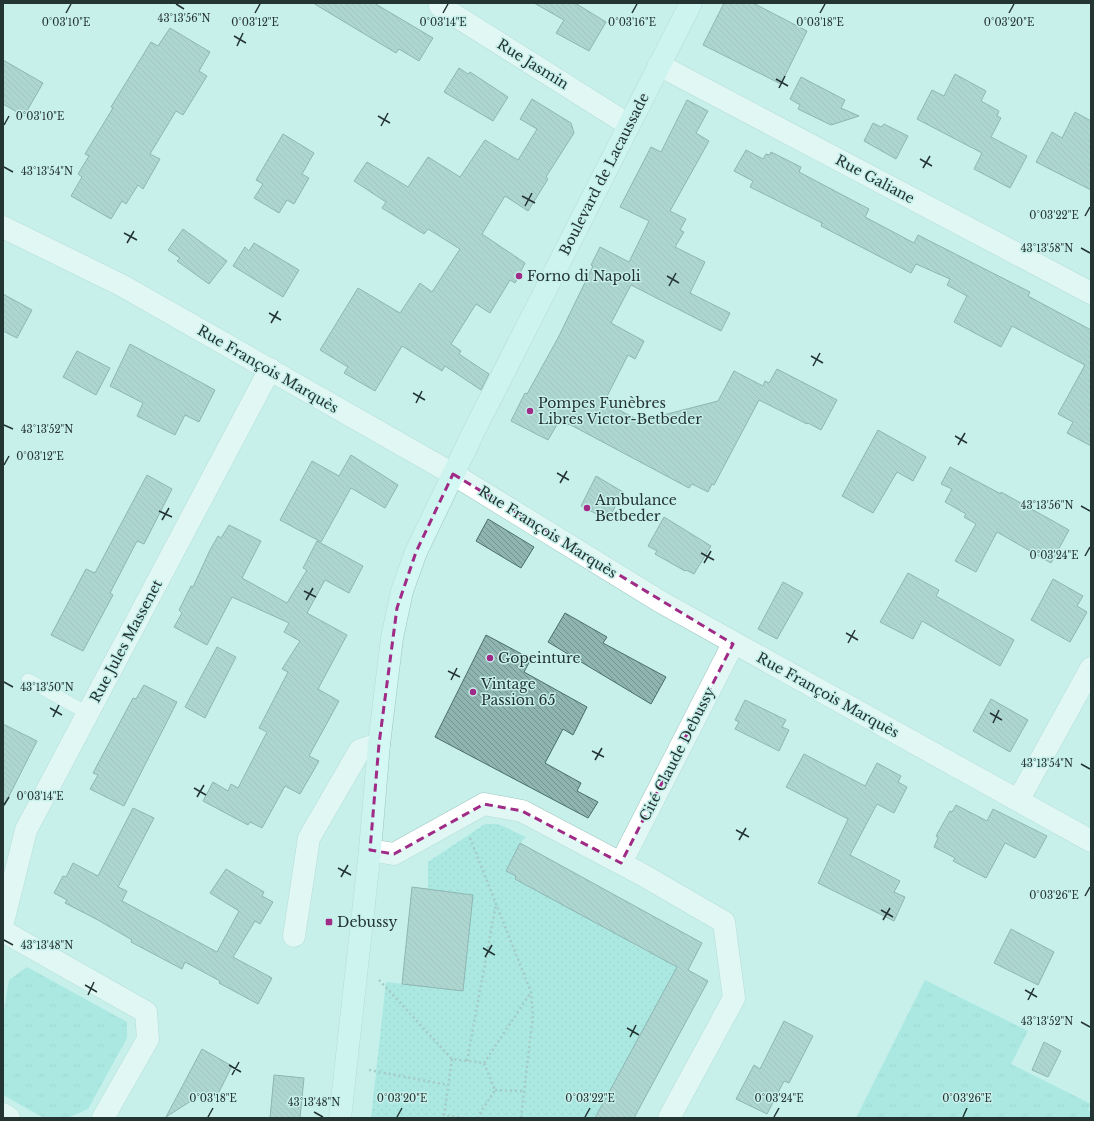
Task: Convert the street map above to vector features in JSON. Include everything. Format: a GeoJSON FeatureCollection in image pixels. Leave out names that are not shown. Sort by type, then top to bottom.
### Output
{"type":"FeatureCollection","features":[{"type":"Feature","properties":{"kind":"main road","name":"Boulevard de Lacaussade"},"geometry":{"type":"LineString","coordinates":[[340,1118],[370,850],[379,744],[392,638],[402,590],[416,552],[453,474],[690,3]]}},
{"type":"Feature","properties":{"kind":"street","name":"Rue Jasmin"},"geometry":{"type":"LineString","coordinates":[[441,3],[440,6],[629,125]]}},
{"type":"Feature","properties":{"kind":"street","name":"Rue Galiane"},"geometry":{"type":"LineString","coordinates":[[659,65],[1091,293]]}},
{"type":"Feature","properties":{"kind":"street","name":"Rue François Marquès"},"geometry":{"type":"LineString","coordinates":[[3,227],[124,286],[453,474],[661,602],[733,644],[1019,799],[1091,841]]}},
{"type":"Feature","properties":{"kind":"street","name":"Rue Jules Massenet"},"geometry":{"type":"LineString","coordinates":[[3,922],[26,830],[270,369]]}},
{"type":"Feature","properties":{"kind":"street","name":"Cité Claude Debussy"},"geometry":{"type":"LineString","coordinates":[[621,864],[733,644]]}},
{"type":"Feature","properties":{"kind":"street"},"geometry":{"type":"LineString","coordinates":[[1019,799],[1091,668]]}},
{"type":"Feature","properties":{"kind":"street"},"geometry":{"type":"LineString","coordinates":[[294,936],[309,838],[360,750],[379,744]]}},
{"type":"Feature","properties":{"kind":"street"},"geometry":{"type":"LineString","coordinates":[[370,850],[394,854],[484,804],[522,811],[621,864],[724,922],[734,998],[669,1118]]}},
{"type":"Feature","properties":{"kind":"street"},"geometry":{"type":"LineString","coordinates":[[3,930],[146,1012],[148,1039],[103,1118]]}},
{"type":"Feature","properties":{"kind":"street"},"geometry":{"type":"LineString","coordinates":[[3,1114],[9,1118]]}},
{"type":"Feature","properties":{"kind":"lane"},"geometry":{"type":"LineString","coordinates":[[28,680],[87,713]]}},
{"type":"Feature","properties":{"kind":"path"},"geometry":{"type":"LineString","coordinates":[[462,817],[531,992],[533,1015],[521,1118]]}},
{"type":"Feature","properties":{"kind":"path"},"geometry":{"type":"LineString","coordinates":[[467,1061],[496,904]]}},
{"type":"Feature","properties":{"kind":"path"},"geometry":{"type":"LineString","coordinates":[[358,958],[452,1059],[484,1063]]}},
{"type":"Feature","properties":{"kind":"path"},"geometry":{"type":"LineString","coordinates":[[484,1063],[531,992]]}},
{"type":"Feature","properties":{"kind":"path"},"geometry":{"type":"LineString","coordinates":[[444,1115],[452,1059]]}},
{"type":"Feature","properties":{"kind":"path"},"geometry":{"type":"LineString","coordinates":[[484,1063],[495,1090]]}},
{"type":"Feature","properties":{"kind":"path"},"geometry":{"type":"LineString","coordinates":[[345,1065],[448,1085]]}},
{"type":"Feature","properties":{"kind":"path"},"geometry":{"type":"LineString","coordinates":[[495,1090],[525,1091]]}},
{"type":"Feature","properties":{"kind":"path"},"geometry":{"type":"LineString","coordinates":[[476,1118],[495,1090]]}},
{"type":"Feature","properties":{"kind":"path"},"geometry":{"type":"LineString","coordinates":[[440,1118],[444,1115],[464,1118]]}},
{"type":"Feature","properties":{"kind":"highlighted area"},"geometry":{"type":"Polygon","coordinates":[[[453,474],[733,644],[621,863],[522,811],[484,804],[394,854],[370,850],[379,744],[397,608],[416,552],[453,474]]]}},
{"type":"Feature","properties":{"kind":"green space"},"geometry":{"type":"Polygon","coordinates":[[[485,824],[498,824],[526,837],[520,843],[506,871],[516,876],[515,879],[557,902],[576,909],[575,912],[635,942],[634,945],[680,967],[675,975],[673,974],[650,1017],[642,1036],[640,1035],[609,1096],[607,1095],[595,1118],[371,1118],[386,982],[463,991],[473,895],[428,889],[428,862],[485,824]]]}},
{"type":"Feature","properties":{"kind":"green space"},"geometry":{"type":"Polygon","coordinates":[[[27,967],[127,1022],[127,1038],[88,1109],[68,1118],[44,1118],[3,1095],[3,1015],[9,980],[27,967]]]}},
{"type":"Feature","properties":{"kind":"green space"},"geometry":{"type":"Polygon","coordinates":[[[925,980],[1028,1031],[1011,1064],[1091,1104],[1088,1110],[1091,1112],[1091,1118],[856,1118],[925,980]]]}},
{"type":"Feature","properties":{"kind":"building"},"geometry":{"type":"Polygon","coordinates":[[[313,3],[374,3],[433,38],[419,61],[399,49],[396,53],[313,3]]]}},
{"type":"Feature","properties":{"kind":"building"},"geometry":{"type":"Polygon","coordinates":[[[534,3],[575,3],[606,22],[589,51],[556,33],[564,20],[534,3]]]}},
{"type":"Feature","properties":{"kind":"building"},"geometry":{"type":"Polygon","coordinates":[[[724,3],[753,3],[807,31],[781,84],[703,45],[724,3]]]}},
{"type":"Feature","properties":{"kind":"building"},"geometry":{"type":"Polygon","coordinates":[[[170,28],[210,52],[199,71],[207,76],[183,115],[176,111],[150,154],[160,159],[143,189],[138,185],[126,204],[122,201],[111,219],[71,196],[82,177],[78,174],[89,156],[85,154],[113,108],[111,107],[151,42],[158,46],[170,28]]]}},
{"type":"Feature","properties":{"kind":"building"},"geometry":{"type":"Polygon","coordinates":[[[3,60],[43,83],[24,116],[3,104],[3,60]]]}},
{"type":"Feature","properties":{"kind":"building"},"geometry":{"type":"Polygon","coordinates":[[[459,68],[468,74],[470,72],[508,97],[493,121],[444,92],[459,68]]]}},
{"type":"Feature","properties":{"kind":"building"},"geometry":{"type":"Polygon","coordinates":[[[955,74],[986,91],[981,101],[999,111],[997,116],[1001,118],[991,137],[1027,156],[1010,188],[974,169],[982,153],[917,119],[932,90],[944,96],[955,74]]]}},
{"type":"Feature","properties":{"kind":"building"},"geometry":{"type":"Polygon","coordinates":[[[801,77],[845,100],[841,108],[859,116],[831,125],[798,109],[800,105],[790,99],[801,77]]]}},
{"type":"Feature","properties":{"kind":"building"},"geometry":{"type":"Polygon","coordinates":[[[532,99],[571,123],[574,133],[546,177],[548,179],[528,211],[505,196],[482,234],[525,263],[515,283],[510,280],[490,313],[476,304],[451,344],[461,351],[459,354],[489,374],[481,390],[445,366],[442,371],[402,346],[375,391],[344,373],[348,367],[320,350],[358,288],[400,313],[420,283],[432,292],[460,249],[428,229],[424,234],[382,208],[386,202],[354,181],[367,162],[408,187],[428,157],[460,177],[485,140],[518,160],[537,129],[520,119],[532,99]]]}},
{"type":"Feature","properties":{"kind":"building"},"geometry":{"type":"Polygon","coordinates":[[[687,100],[708,111],[696,133],[709,141],[670,211],[686,219],[680,230],[684,232],[675,247],[705,262],[690,293],[730,313],[721,331],[631,285],[611,323],[644,341],[635,359],[628,355],[604,402],[640,421],[718,401],[734,371],[763,386],[765,381],[769,383],[777,369],[837,400],[821,430],[759,400],[714,485],[712,484],[708,492],[692,484],[689,488],[569,424],[568,425],[559,421],[548,440],[511,421],[525,393],[527,394],[558,338],[593,266],[591,265],[600,247],[629,262],[649,221],[620,207],[651,147],[661,152],[687,100]]]}},
{"type":"Feature","properties":{"kind":"building"},"geometry":{"type":"Polygon","coordinates":[[[1075,112],[1091,121],[1091,190],[1036,162],[1052,132],[1062,138],[1075,112]]]}},
{"type":"Feature","properties":{"kind":"building"},"geometry":{"type":"Polygon","coordinates":[[[873,123],[881,127],[884,124],[908,136],[896,159],[864,141],[873,123]]]}},
{"type":"Feature","properties":{"kind":"building"},"geometry":{"type":"Polygon","coordinates":[[[283,134],[314,153],[302,174],[309,178],[294,204],[287,200],[279,213],[254,198],[263,184],[256,180],[283,134]]]}},
{"type":"Feature","properties":{"kind":"building"},"geometry":{"type":"Polygon","coordinates":[[[746,150],[763,159],[766,154],[770,155],[771,152],[801,167],[799,172],[869,209],[865,217],[914,243],[918,235],[1030,292],[1028,296],[1091,330],[1091,446],[1067,433],[1073,422],[1058,414],[1085,365],[1012,326],[1001,347],[954,322],[967,296],[947,285],[950,279],[916,264],[911,273],[821,226],[822,223],[750,187],[753,181],[734,171],[746,150]]]}},
{"type":"Feature","properties":{"kind":"building"},"geometry":{"type":"Polygon","coordinates":[[[183,229],[227,261],[209,284],[177,261],[180,258],[168,250],[183,229]]]}},
{"type":"Feature","properties":{"kind":"building"},"geometry":{"type":"Polygon","coordinates":[[[254,243],[299,270],[283,297],[233,266],[245,247],[249,251],[254,243]]]}},
{"type":"Feature","properties":{"kind":"building"},"geometry":{"type":"Polygon","coordinates":[[[3,294],[32,310],[17,338],[3,331],[3,294]]]}},
{"type":"Feature","properties":{"kind":"building"},"geometry":{"type":"Polygon","coordinates":[[[130,344],[215,390],[199,422],[185,415],[175,435],[137,416],[143,403],[110,386],[130,344]]]}},
{"type":"Feature","properties":{"kind":"building"},"geometry":{"type":"Polygon","coordinates":[[[77,351],[110,368],[96,395],[63,377],[77,351]]]}},
{"type":"Feature","properties":{"kind":"building"},"geometry":{"type":"Polygon","coordinates":[[[878,430],[926,457],[913,481],[897,472],[873,513],[842,496],[878,430]]]}},
{"type":"Feature","properties":{"kind":"building"},"geometry":{"type":"Polygon","coordinates":[[[351,455],[398,485],[385,508],[351,488],[321,542],[280,520],[312,461],[339,476],[351,455]]]}},
{"type":"Feature","properties":{"kind":"building"},"geometry":{"type":"Polygon","coordinates":[[[950,467],[1001,494],[1001,492],[1069,530],[1051,563],[997,532],[976,572],[955,561],[976,524],[964,517],[966,514],[945,502],[952,489],[941,484],[950,467]]]}},
{"type":"Feature","properties":{"kind":"building"},"geometry":{"type":"Polygon","coordinates":[[[147,475],[172,489],[144,544],[137,541],[110,593],[113,595],[83,651],[51,635],[86,569],[95,573],[147,475]]]}},
{"type":"Feature","properties":{"kind":"building"},"geometry":{"type":"Polygon","coordinates":[[[596,476],[623,492],[608,520],[581,506],[596,476]]]}},
{"type":"Feature","properties":{"kind":"building"},"geometry":{"type":"Polygon","coordinates":[[[664,517],[711,546],[694,574],[686,570],[685,571],[655,554],[657,551],[648,546],[664,517]]]}},
{"type":"Feature","properties":{"kind":"building"},"geometry":{"type":"Polygon","coordinates":[[[488,519],[534,547],[521,568],[476,541],[488,519]]]}},
{"type":"Feature","properties":{"kind":"building"},"geometry":{"type":"Polygon","coordinates":[[[229,525],[261,541],[242,578],[287,603],[307,570],[303,568],[317,541],[363,566],[349,593],[325,580],[307,613],[347,635],[318,689],[339,701],[309,756],[319,761],[300,794],[285,786],[262,828],[250,822],[248,825],[203,801],[213,782],[228,791],[231,784],[238,788],[267,732],[259,728],[288,672],[282,669],[300,641],[284,632],[289,623],[232,597],[207,645],[174,627],[182,613],[179,610],[191,586],[193,587],[210,550],[218,536],[221,538],[229,525]]]}},
{"type":"Feature","properties":{"kind":"building"},"geometry":{"type":"Polygon","coordinates":[[[908,573],[939,590],[936,596],[1014,640],[1000,666],[922,621],[913,639],[880,622],[908,573]]]}},
{"type":"Feature","properties":{"kind":"building"},"geometry":{"type":"Polygon","coordinates":[[[1053,579],[1083,596],[1077,606],[1087,612],[1070,642],[1031,620],[1053,579]]]}},
{"type":"Feature","properties":{"kind":"building"},"geometry":{"type":"Polygon","coordinates":[[[783,582],[803,593],[777,639],[758,629],[783,582]]]}},
{"type":"Feature","properties":{"kind":"building"},"geometry":{"type":"Polygon","coordinates":[[[565,613],[607,637],[603,643],[666,677],[651,704],[548,642],[565,613]]]}},
{"type":"Feature","properties":{"kind":"building"},"geometry":{"type":"Polygon","coordinates":[[[486,635],[531,659],[524,672],[587,707],[573,735],[563,729],[545,763],[581,783],[577,791],[598,802],[588,818],[435,737],[486,635]]]}},
{"type":"Feature","properties":{"kind":"building"},"geometry":{"type":"Polygon","coordinates":[[[217,647],[236,657],[205,718],[185,707],[217,647]]]}},
{"type":"Feature","properties":{"kind":"building"},"geometry":{"type":"Polygon","coordinates":[[[144,685],[177,702],[124,806],[90,789],[98,775],[93,773],[133,698],[136,699],[144,685]]]}},
{"type":"Feature","properties":{"kind":"building"},"geometry":{"type":"Polygon","coordinates":[[[991,699],[1028,720],[1010,752],[973,731],[991,699]]]}},
{"type":"Feature","properties":{"kind":"building"},"geometry":{"type":"Polygon","coordinates":[[[745,700],[786,720],[782,727],[789,730],[779,751],[735,729],[739,722],[735,720],[745,700]]]}},
{"type":"Feature","properties":{"kind":"building"},"geometry":{"type":"Polygon","coordinates":[[[3,724],[37,741],[3,808],[3,724]]]}},
{"type":"Feature","properties":{"kind":"building"},"geometry":{"type":"Polygon","coordinates":[[[804,754],[865,786],[877,763],[901,776],[898,782],[907,787],[894,813],[877,804],[850,855],[900,881],[894,892],[905,897],[894,921],[818,883],[848,819],[786,787],[804,754]]]}},
{"type":"Feature","properties":{"kind":"building"},"geometry":{"type":"Polygon","coordinates":[[[956,805],[987,821],[993,809],[1047,836],[1035,858],[1005,843],[986,878],[953,861],[955,858],[934,847],[938,838],[936,836],[950,811],[952,812],[956,805]]]}},
{"type":"Feature","properties":{"kind":"building"},"geometry":{"type":"Polygon","coordinates":[[[133,808],[154,818],[118,887],[127,891],[122,901],[217,952],[239,911],[210,893],[226,869],[264,892],[262,896],[273,902],[260,924],[255,921],[233,957],[272,978],[258,1004],[219,983],[220,981],[185,962],[182,969],[131,942],[132,940],[65,903],[67,900],[54,893],[63,876],[66,877],[73,863],[98,876],[133,808]]]}},
{"type":"Feature","properties":{"kind":"building"},"geometry":{"type":"Polygon","coordinates":[[[520,843],[702,943],[688,970],[708,981],[634,1118],[595,1118],[677,967],[515,879],[516,876],[506,871],[520,843]]]}},
{"type":"Feature","properties":{"kind":"building"},"geometry":{"type":"Polygon","coordinates":[[[412,887],[473,895],[463,991],[402,984],[412,887]]]}},
{"type":"Feature","properties":{"kind":"building"},"geometry":{"type":"Polygon","coordinates":[[[1011,929],[1054,952],[1038,985],[994,963],[1011,929]]]}},
{"type":"Feature","properties":{"kind":"building"},"geometry":{"type":"Polygon","coordinates":[[[784,1021],[813,1036],[789,1083],[784,1081],[767,1114],[736,1099],[754,1065],[760,1069],[784,1021]]]}},
{"type":"Feature","properties":{"kind":"building"},"geometry":{"type":"Polygon","coordinates":[[[1044,1042],[1061,1051],[1048,1077],[1032,1070],[1044,1042]]]}},
{"type":"Feature","properties":{"kind":"building"},"geometry":{"type":"Polygon","coordinates":[[[202,1049],[232,1066],[216,1098],[205,1092],[166,1117],[202,1049]]]}},
{"type":"Feature","properties":{"kind":"building"},"geometry":{"type":"Polygon","coordinates":[[[274,1075],[304,1078],[300,1118],[270,1118],[274,1075]]]}},
{"type":"Feature","properties":{"kind":"place","name":"Forno di Napoli"},"geometry":{"type":"Point","coordinates":[519,276]}},
{"type":"Feature","properties":{"kind":"place","name":"Pompes Funèbres Libres Victor-Betbeder"},"geometry":{"type":"Point","coordinates":[530,411]}},
{"type":"Feature","properties":{"kind":"place","name":"Ambulance Betbeder"},"geometry":{"type":"Point","coordinates":[587,508]}},
{"type":"Feature","properties":{"kind":"place","name":"Gopeinture"},"geometry":{"type":"Point","coordinates":[490,658]}},
{"type":"Feature","properties":{"kind":"place","name":"Vintage Passion 65"},"geometry":{"type":"Point","coordinates":[473,692]}},
{"type":"Feature","properties":{"kind":"place","name":"Debussy"},"geometry":{"type":"Point","coordinates":[329,922]}}]}
